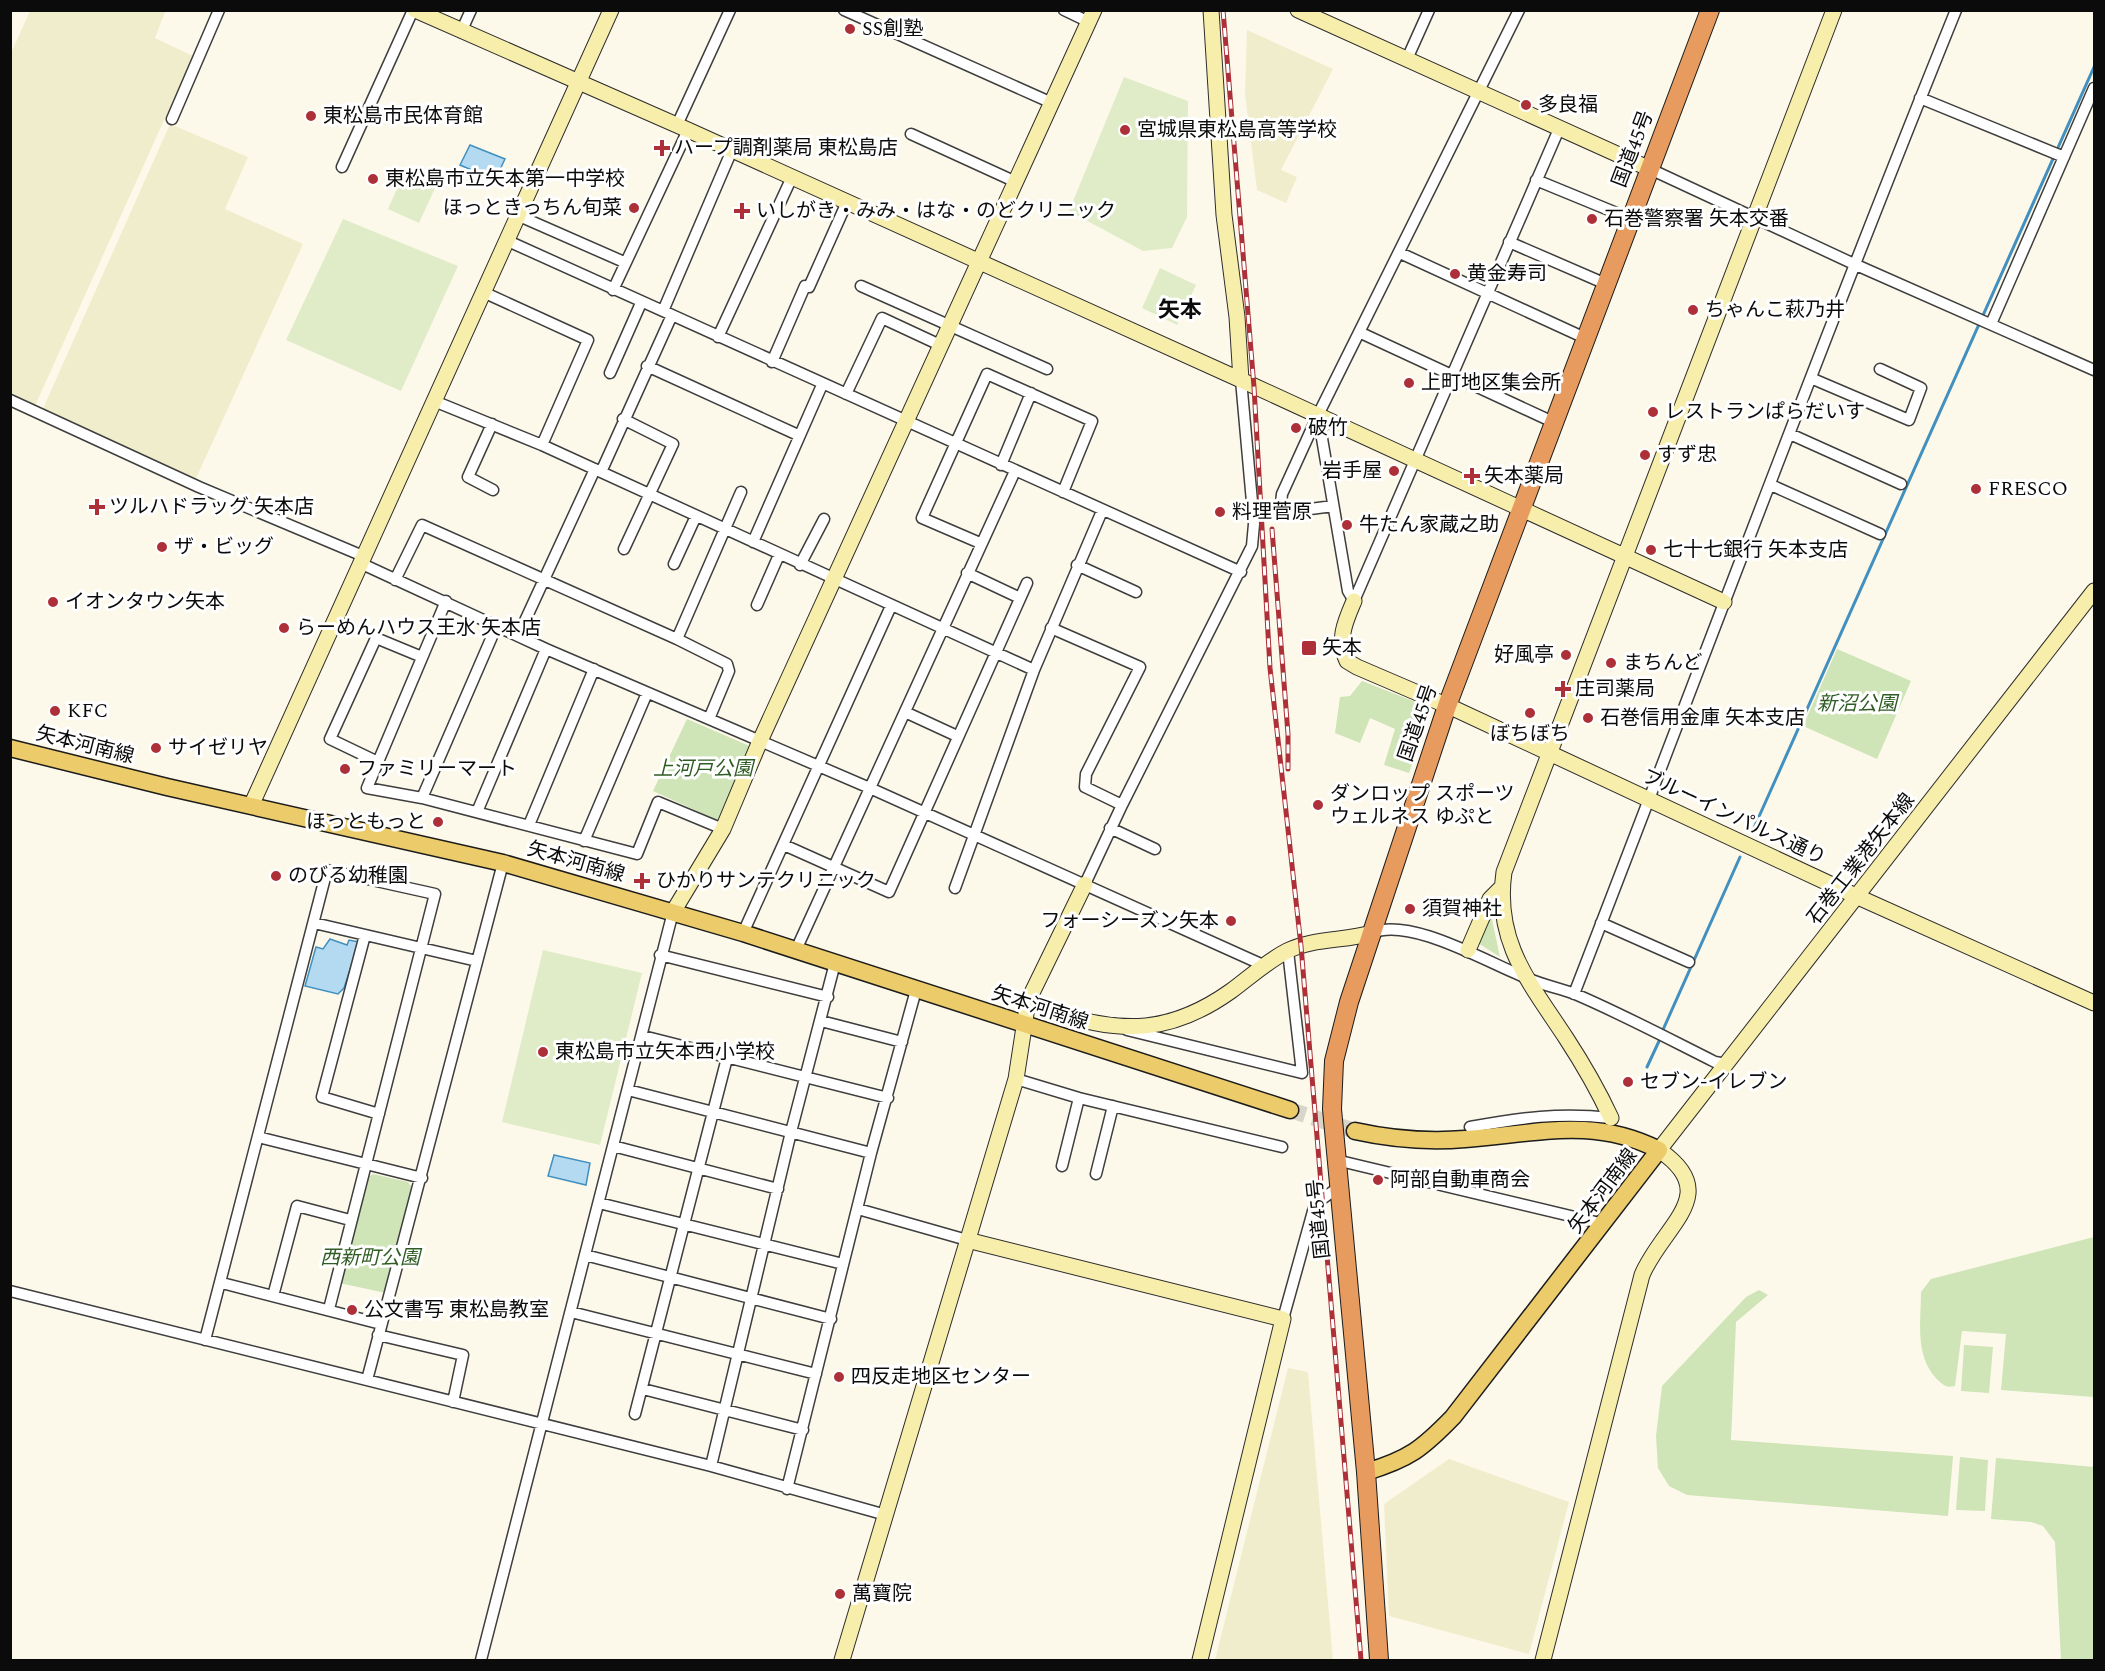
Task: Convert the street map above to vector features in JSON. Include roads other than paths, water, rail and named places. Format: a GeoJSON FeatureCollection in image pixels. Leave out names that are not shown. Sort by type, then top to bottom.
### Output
{"type":"FeatureCollection","features":[{"type":"Feature","properties":{"kind":"highway","name":"国道45号"},"geometry":{"type":"LineString","coordinates":[[1379,1660],[1366,1472],[1338,1187],[1331,1084],[1334,1061],[1349,1002],[1447,706],[1710,10]]}},
{"type":"Feature","properties":{"kind":"main road","name":"矢本河南線"},"geometry":{"type":"LineString","coordinates":[[10,748],[503,863],[744,933],[1290,1110]]}},
{"type":"Feature","properties":{"kind":"main road","name":"矢本河南線"},"geometry":{"type":"LineString","coordinates":[[1355,1131],[1436,1141],[1581,1129],[1632,1137],[1659,1150],[1453,1417],[1427,1444],[1410,1456],[1366,1472]]}},
{"type":"Feature","properties":{"kind":"street"},"geometry":{"type":"LineString","coordinates":[[172,119],[219,10]]}},
{"type":"Feature","properties":{"kind":"street"},"geometry":{"type":"LineString","coordinates":[[342,167],[414,10],[792,177],[1521,507],[1724,602]]}},
{"type":"Feature","properties":{"kind":"street"},"geometry":{"type":"LineString","coordinates":[[461,32],[471,10]]}},
{"type":"Feature","properties":{"kind":"street"},"geometry":{"type":"LineString","coordinates":[[251,806],[611,10]]}},
{"type":"Feature","properties":{"kind":"street"},"geometry":{"type":"LineString","coordinates":[[613,290],[730,10]]}},
{"type":"Feature","properties":{"kind":"street"},"geometry":{"type":"LineString","coordinates":[[844,10],[1052,103]]}},
{"type":"Feature","properties":{"kind":"street"},"geometry":{"type":"LineString","coordinates":[[482,1660],[598,1203],[643,1036],[660,955],[673,912],[723,829],[760,741],[1091,16],[1064,10]]}},
{"type":"Feature","properties":{"kind":"street"},"geometry":{"type":"LineString","coordinates":[[842,1660],[1016,1079],[1028,1001],[1110,828],[1252,546],[1254,524],[1237,317],[1224,216],[1211,10]]}},
{"type":"Feature","properties":{"kind":"street"},"geometry":{"type":"LineString","coordinates":[[1298,10],[1757,217],[1854,264],[2094,370]]}},
{"type":"Feature","properties":{"kind":"street"},"geometry":{"type":"LineString","coordinates":[[1407,59],[1429,10]]}},
{"type":"Feature","properties":{"kind":"street"},"geometry":{"type":"LineString","coordinates":[[1333,506],[1280,513],[1282,494],[1318,415],[1361,333],[1519,10]]}},
{"type":"Feature","properties":{"kind":"street"},"geometry":{"type":"LineString","coordinates":[[1611,1118],[1583,1065],[1526,978],[1508,942],[1503,916],[1502,888],[1509,855],[1757,217],[1834,10]]}},
{"type":"Feature","properties":{"kind":"street"},"geometry":{"type":"LineString","coordinates":[[1574,994],[1647,800],[1813,379],[1854,264],[1956,10]]}},
{"type":"Feature","properties":{"kind":"street"},"geometry":{"type":"LineString","coordinates":[[1985,321],[2058,155],[2094,88]]}},
{"type":"Feature","properties":{"kind":"street"},"geometry":{"type":"LineString","coordinates":[[1920,98],[2058,155]]}},
{"type":"Feature","properties":{"kind":"street"},"geometry":{"type":"LineString","coordinates":[[1354,601],[1417,461],[1486,292],[1559,129]]}},
{"type":"Feature","properties":{"kind":"street"},"geometry":{"type":"LineString","coordinates":[[911,134],[1016,182]]}},
{"type":"Feature","properties":{"kind":"street"},"geometry":{"type":"LineString","coordinates":[[518,636],[647,366],[732,150]]}},
{"type":"Feature","properties":{"kind":"street"},"geometry":{"type":"LineString","coordinates":[[718,337],[792,177]]}},
{"type":"Feature","properties":{"kind":"street"},"geometry":{"type":"LineString","coordinates":[[1536,180],[1631,219]]}},
{"type":"Feature","properties":{"kind":"street"},"geometry":{"type":"LineString","coordinates":[[772,362],[805,286],[809,287],[847,202]]}},
{"type":"Feature","properties":{"kind":"street"},"geometry":{"type":"LineString","coordinates":[[517,215],[624,262]]}},
{"type":"Feature","properties":{"kind":"street"},"geometry":{"type":"LineString","coordinates":[[508,241],[822,385],[955,441],[1001,465],[1240,572]]}},
{"type":"Feature","properties":{"kind":"street"},"geometry":{"type":"LineString","coordinates":[[1509,242],[1606,284]]}},
{"type":"Feature","properties":{"kind":"street"},"geometry":{"type":"LineString","coordinates":[[1400,253],[1585,338]]}},
{"type":"Feature","properties":{"kind":"street"},"geometry":{"type":"LineString","coordinates":[[861,286],[1047,369]]}},
{"type":"Feature","properties":{"kind":"street"},"geometry":{"type":"LineString","coordinates":[[483,292],[588,340],[542,445]]}},
{"type":"Feature","properties":{"kind":"street"},"geometry":{"type":"LineString","coordinates":[[610,373],[641,303]]}},
{"type":"Feature","properties":{"kind":"street"},"geometry":{"type":"LineString","coordinates":[[846,394],[882,318],[940,345]]}},
{"type":"Feature","properties":{"kind":"street"},"geometry":{"type":"LineString","coordinates":[[1361,333],[1554,422]]}},
{"type":"Feature","properties":{"kind":"street"},"geometry":{"type":"LineString","coordinates":[[647,366],[798,435]]}},
{"type":"Feature","properties":{"kind":"street"},"geometry":{"type":"LineString","coordinates":[[1813,379],[1908,420],[1921,388],[1880,369]]}},
{"type":"Feature","properties":{"kind":"street"},"geometry":{"type":"LineString","coordinates":[[980,543],[922,518],[987,374],[1092,421],[1063,492]]}},
{"type":"Feature","properties":{"kind":"street"},"geometry":{"type":"LineString","coordinates":[[753,542],[798,435],[822,385]]}},
{"type":"Feature","properties":{"kind":"street"},"geometry":{"type":"LineString","coordinates":[[1001,465],[1031,393]]}},
{"type":"Feature","properties":{"kind":"street"},"geometry":{"type":"LineString","coordinates":[[10,400],[199,488],[362,559],[395,580],[446,601],[546,649],[872,789],[1263,965]]}},
{"type":"Feature","properties":{"kind":"street"},"geometry":{"type":"LineString","coordinates":[[434,401],[598,470],[800,565],[1034,670]]}},
{"type":"Feature","properties":{"kind":"street"},"geometry":{"type":"LineString","coordinates":[[1318,415],[1348,591],[1354,601]]}},
{"type":"Feature","properties":{"kind":"street"},"geometry":{"type":"LineString","coordinates":[[623,419],[673,444],[624,549]]}},
{"type":"Feature","properties":{"kind":"street"},"geometry":{"type":"LineString","coordinates":[[492,424],[468,477],[493,490]]}},
{"type":"Feature","properties":{"kind":"street"},"geometry":{"type":"LineString","coordinates":[[1790,434],[1901,484]]}},
{"type":"Feature","properties":{"kind":"street"},"geometry":{"type":"LineString","coordinates":[[795,951],[832,867],[872,789],[980,543],[1015,471]]}},
{"type":"Feature","properties":{"kind":"street"},"geometry":{"type":"LineString","coordinates":[[1771,485],[1880,534]]}},
{"type":"Feature","properties":{"kind":"street"},"geometry":{"type":"LineString","coordinates":[[677,639],[741,492]]}},
{"type":"Feature","properties":{"kind":"street"},"geometry":{"type":"LineString","coordinates":[[955,888],[1034,670],[1102,511]]}},
{"type":"Feature","properties":{"kind":"street"},"geometry":{"type":"LineString","coordinates":[[674,564],[696,516]]}},
{"type":"Feature","properties":{"kind":"street"},"geometry":{"type":"LineString","coordinates":[[800,565],[824,519]]}},
{"type":"Feature","properties":{"kind":"street"},"geometry":{"type":"LineString","coordinates":[[395,580],[422,525],[546,579],[727,664],[729,671],[709,719]]}},
{"type":"Feature","properties":{"kind":"street"},"geometry":{"type":"LineString","coordinates":[[757,605],[779,555]]}},
{"type":"Feature","properties":{"kind":"street"},"geometry":{"type":"LineString","coordinates":[[1077,565],[1136,592]]}},
{"type":"Feature","properties":{"kind":"street"},"geometry":{"type":"LineString","coordinates":[[967,573],[1020,598]]}},
{"type":"Feature","properties":{"kind":"street"},"geometry":{"type":"LineString","coordinates":[[784,845],[888,892],[922,812],[1027,583]]}},
{"type":"Feature","properties":{"kind":"street","name":"石巻工業港矢本線"},"geometry":{"type":"LineString","coordinates":[[1659,1150],[2094,591]]}},
{"type":"Feature","properties":{"kind":"street"},"geometry":{"type":"LineString","coordinates":[[446,601],[367,788],[422,798],[637,854],[658,802],[723,829]]}},
{"type":"Feature","properties":{"kind":"street","name":"ブルーインパルス通り"},"geometry":{"type":"LineString","coordinates":[[1354,601],[1341,639],[1347,661],[1357,667],[1550,752],[1647,800],[2094,1003]]}},
{"type":"Feature","properties":{"kind":"street"},"geometry":{"type":"LineString","coordinates":[[744,933],[891,606]]}},
{"type":"Feature","properties":{"kind":"street"},"geometry":{"type":"LineString","coordinates":[[422,798],[497,625]]}},
{"type":"Feature","properties":{"kind":"street"},"geometry":{"type":"LineString","coordinates":[[1051,628],[1140,667],[1086,774],[1085,787],[1122,805]]}},
{"type":"Feature","properties":{"kind":"street"},"geometry":{"type":"LineString","coordinates":[[378,762],[330,739],[376,638],[422,657]]}},
{"type":"Feature","properties":{"kind":"street"},"geometry":{"type":"LineString","coordinates":[[477,812],[546,649]]}},
{"type":"Feature","properties":{"kind":"street"},"geometry":{"type":"LineString","coordinates":[[529,825],[594,669]]}},
{"type":"Feature","properties":{"kind":"street"},"geometry":{"type":"LineString","coordinates":[[584,840],[647,693]]}},
{"type":"Feature","properties":{"kind":"street"},"geometry":{"type":"LineString","coordinates":[[905,712],[957,736]]}},
{"type":"Feature","properties":{"kind":"street"},"geometry":{"type":"LineString","coordinates":[[1110,828],[1155,849]]}},
{"type":"Feature","properties":{"kind":"street"},"geometry":{"type":"LineString","coordinates":[[367,1380],[422,1178],[503,863]]}},
{"type":"Feature","properties":{"kind":"street"},"geometry":{"type":"LineString","coordinates":[[205,1340],[222,1283],[327,870],[435,894],[329,1309]]}},
{"type":"Feature","properties":{"kind":"street"},"geometry":{"type":"LineString","coordinates":[[1468,950],[1490,899],[1502,888]]}},
{"type":"Feature","properties":{"kind":"street"},"geometry":{"type":"LineString","coordinates":[[1602,922],[1689,962]]}},
{"type":"Feature","properties":{"kind":"street"},"geometry":{"type":"LineString","coordinates":[[314,923],[477,961]]}},
{"type":"Feature","properties":{"kind":"street"},"geometry":{"type":"LineString","coordinates":[[1115,1027],[1150,1027],[1173,1022],[1202,1011],[1263,965],[1287,951],[1301,946],[1372,933],[1384,927],[1399,929],[1468,950],[1526,978],[1574,994],[1715,1062],[1726,1064]]}},
{"type":"Feature","properties":{"kind":"street"},"geometry":{"type":"LineString","coordinates":[[365,935],[322,1097],[379,1114]]}},
{"type":"Feature","properties":{"kind":"street"},"geometry":{"type":"LineString","coordinates":[[1054,1012],[1083,1022],[1115,1027],[1302,1073],[1287,951]]}},
{"type":"Feature","properties":{"kind":"street"},"geometry":{"type":"LineString","coordinates":[[660,955],[828,997]]}},
{"type":"Feature","properties":{"kind":"street"},"geometry":{"type":"LineString","coordinates":[[711,1466],[791,1132],[835,963]]}},
{"type":"Feature","properties":{"kind":"street"},"geometry":{"type":"LineString","coordinates":[[787,1489],[871,1153],[916,990]]}},
{"type":"Feature","properties":{"kind":"street"},"geometry":{"type":"LineString","coordinates":[[821,1021],[902,1042]]}},
{"type":"Feature","properties":{"kind":"street"},"geometry":{"type":"LineString","coordinates":[[643,1036],[888,1098]]}},
{"type":"Feature","properties":{"kind":"street"},"geometry":{"type":"LineString","coordinates":[[635,1414],[657,1334],[711,1111],[727,1058]]}},
{"type":"Feature","properties":{"kind":"street"},"geometry":{"type":"LineString","coordinates":[[1016,1079],[1079,1098],[1281,1147]]}},
{"type":"Feature","properties":{"kind":"street"},"geometry":{"type":"LineString","coordinates":[[628,1090],[871,1153]]}},
{"type":"Feature","properties":{"kind":"street"},"geometry":{"type":"LineString","coordinates":[[1062,1166],[1079,1098]]}},
{"type":"Feature","properties":{"kind":"street"},"geometry":{"type":"LineString","coordinates":[[1096,1174],[1113,1106]]}},
{"type":"Feature","properties":{"kind":"street"},"geometry":{"type":"LineString","coordinates":[[1470,1127],[1522,1118],[1573,1113],[1611,1118]]}},
{"type":"Feature","properties":{"kind":"street"},"geometry":{"type":"LineString","coordinates":[[258,1137],[422,1178]]}},
{"type":"Feature","properties":{"kind":"street"},"geometry":{"type":"LineString","coordinates":[[613,1146],[778,1189]]}},
{"type":"Feature","properties":{"kind":"street"},"geometry":{"type":"LineString","coordinates":[[1544,1660],[1642,1275],[1659,1242],[1681,1214],[1690,1192],[1684,1172],[1675,1161],[1659,1150]]}},
{"type":"Feature","properties":{"kind":"street"},"geometry":{"type":"LineString","coordinates":[[1336,1160],[1604,1224]]}},
{"type":"Feature","properties":{"kind":"street"},"geometry":{"type":"LineString","coordinates":[[1200,1660],[1283,1319],[1315,1204],[1338,1187]]}},
{"type":"Feature","properties":{"kind":"street"},"geometry":{"type":"LineString","coordinates":[[598,1203],[684,1222],[843,1264]]}},
{"type":"Feature","properties":{"kind":"street"},"geometry":{"type":"LineString","coordinates":[[273,1296],[297,1206],[350,1220]]}},
{"type":"Feature","properties":{"kind":"street"},"geometry":{"type":"LineString","coordinates":[[858,1209],[968,1240],[1283,1319]]}},
{"type":"Feature","properties":{"kind":"street"},"geometry":{"type":"LineString","coordinates":[[585,1255],[831,1319]]}},
{"type":"Feature","properties":{"kind":"street"},"geometry":{"type":"LineString","coordinates":[[222,1283],[329,1309],[380,1329],[463,1355],[453,1402]]}},
{"type":"Feature","properties":{"kind":"street"},"geometry":{"type":"LineString","coordinates":[[10,1291],[711,1466],[886,1515]]}},
{"type":"Feature","properties":{"kind":"street"},"geometry":{"type":"LineString","coordinates":[[571,1312],[737,1352],[816,1374]]}},
{"type":"Feature","properties":{"kind":"street"},"geometry":{"type":"LineString","coordinates":[[643,1389],[803,1430]]}},
{"type":"Feature","properties":{"kind":"water"},"geometry":{"type":"Polygon","coordinates":[[[470,145],[505,159],[495,180],[460,165],[470,145]]]}},
{"type":"Feature","properties":{"kind":"water"},"geometry":{"type":"Polygon","coordinates":[[[330,939],[347,945],[349,940],[359,942],[344,988],[338,994],[305,986],[316,947],[323,949],[330,939]]]}},
{"type":"Feature","properties":{"kind":"water"},"geometry":{"type":"Polygon","coordinates":[[[554,1155],[590,1163],[586,1185],[548,1176],[554,1155]]]}},
{"type":"Feature","properties":{"kind":"waterway"},"geometry":{"type":"LineString","coordinates":[[1753,830],[2094,67]]}},
{"type":"Feature","properties":{"kind":"waterway"},"geometry":{"type":"LineString","coordinates":[[1662,1032],[1740,857]]}},
{"type":"Feature","properties":{"kind":"waterway"},"geometry":{"type":"LineString","coordinates":[[1647,1067],[1660,1039]]}},
{"type":"Feature","properties":{"kind":"tunnel"},"geometry":{"type":"LineString","coordinates":[[1290,1110],[1355,1131]]}},
{"type":"Feature","properties":{"kind":"railway"},"geometry":{"type":"LineString","coordinates":[[1223,10],[1254,387],[1270,668],[1301,946],[1361,1660]]}},
{"type":"Feature","properties":{"kind":"railway"},"geometry":{"type":"LineString","coordinates":[[1272,529],[1288,734],[1288,769]]}},
{"type":"Feature","properties":{"kind":"place","name":"SS創塾"},"geometry":{"type":"Point","coordinates":[850,29]}},
{"type":"Feature","properties":{"kind":"place","name":"多良福"},"geometry":{"type":"Point","coordinates":[1526,105]}},
{"type":"Feature","properties":{"kind":"place","name":"東松島市民体育館"},"geometry":{"type":"Point","coordinates":[311,116]}},
{"type":"Feature","properties":{"kind":"place","name":"宮城県東松島高等学校"},"geometry":{"type":"Point","coordinates":[1125,130]}},
{"type":"Feature","properties":{"kind":"place","name":"ハープ調剤薬局 東松島店"},"geometry":{"type":"Point","coordinates":[662,148]}},
{"type":"Feature","properties":{"kind":"place","name":"東松島市立矢本第一中学校"},"geometry":{"type":"Point","coordinates":[373,179]}},
{"type":"Feature","properties":{"kind":"place","name":"ほっときっちん旬菜"},"geometry":{"type":"Point","coordinates":[634,208]}},
{"type":"Feature","properties":{"kind":"place","name":"いしがき・みみ・はな・のどクリニック"},"geometry":{"type":"Point","coordinates":[742,211]}},
{"type":"Feature","properties":{"kind":"place","name":"石巻警察署 矢本交番"},"geometry":{"type":"Point","coordinates":[1592,219]}},
{"type":"Feature","properties":{"kind":"place","name":"黄金寿司"},"geometry":{"type":"Point","coordinates":[1455,274]}},
{"type":"Feature","properties":{"kind":"place","name":"ちゃんこ萩乃井"},"geometry":{"type":"Point","coordinates":[1693,310]}},
{"type":"Feature","properties":{"kind":"place","name":"上町地区集会所"},"geometry":{"type":"Point","coordinates":[1409,383]}},
{"type":"Feature","properties":{"kind":"place","name":"レストランぱらだいす"},"geometry":{"type":"Point","coordinates":[1653,412]}},
{"type":"Feature","properties":{"kind":"place","name":"破竹"},"geometry":{"type":"Point","coordinates":[1296,428]}},
{"type":"Feature","properties":{"kind":"place","name":"すず忠"},"geometry":{"type":"Point","coordinates":[1645,455]}},
{"type":"Feature","properties":{"kind":"place","name":"岩手屋"},"geometry":{"type":"Point","coordinates":[1394,471]}},
{"type":"Feature","properties":{"kind":"place","name":"矢本薬局"},"geometry":{"type":"Point","coordinates":[1472,476]}},
{"type":"Feature","properties":{"kind":"place","name":"FRESCO"},"geometry":{"type":"Point","coordinates":[1976,489]}},
{"type":"Feature","properties":{"kind":"place","name":"ツルハドラッグ 矢本店"},"geometry":{"type":"Point","coordinates":[97,507]}},
{"type":"Feature","properties":{"kind":"place","name":"料理菅原"},"geometry":{"type":"Point","coordinates":[1220,512]}},
{"type":"Feature","properties":{"kind":"place","name":"牛たん家蔵之助"},"geometry":{"type":"Point","coordinates":[1347,525]}},
{"type":"Feature","properties":{"kind":"place","name":"ザ・ビッグ"},"geometry":{"type":"Point","coordinates":[162,547]}},
{"type":"Feature","properties":{"kind":"place","name":"七十七銀行 矢本支店"},"geometry":{"type":"Point","coordinates":[1651,550]}},
{"type":"Feature","properties":{"kind":"place","name":"イオンタウン矢本"},"geometry":{"type":"Point","coordinates":[53,602]}},
{"type":"Feature","properties":{"kind":"place","name":"らーめんハウス王水 矢本店"},"geometry":{"type":"Point","coordinates":[284,628]}},
{"type":"Feature","properties":{"kind":"place","name":"矢本"},"geometry":{"type":"Point","coordinates":[1309,648]}},
{"type":"Feature","properties":{"kind":"place","name":"好風亭"},"geometry":{"type":"Point","coordinates":[1566,655]}},
{"type":"Feature","properties":{"kind":"place","name":"まちんど"},"geometry":{"type":"Point","coordinates":[1611,663]}},
{"type":"Feature","properties":{"kind":"place","name":"庄司薬局"},"geometry":{"type":"Point","coordinates":[1563,689]}},
{"type":"Feature","properties":{"kind":"place","name":"KFC"},"geometry":{"type":"Point","coordinates":[55,711]}},
{"type":"Feature","properties":{"kind":"place","name":"ぼちぼち"},"geometry":{"type":"Point","coordinates":[1530,713]}},
{"type":"Feature","properties":{"kind":"place","name":"石巻信用金庫 矢本支店"},"geometry":{"type":"Point","coordinates":[1588,718]}},
{"type":"Feature","properties":{"kind":"place","name":"サイゼリヤ"},"geometry":{"type":"Point","coordinates":[156,748]}},
{"type":"Feature","properties":{"kind":"place","name":"ファミリーマート"},"geometry":{"type":"Point","coordinates":[345,769]}},
{"type":"Feature","properties":{"kind":"place","name":"ダンロップ スポーツ ウェルネス ゆぷと"},"geometry":{"type":"Point","coordinates":[1318,805]}},
{"type":"Feature","properties":{"kind":"place","name":"ほっともっと"},"geometry":{"type":"Point","coordinates":[438,822]}},
{"type":"Feature","properties":{"kind":"place","name":"のびる幼稚園"},"geometry":{"type":"Point","coordinates":[276,876]}},
{"type":"Feature","properties":{"kind":"place","name":"ひかりサンテクリニック"},"geometry":{"type":"Point","coordinates":[642,881]}},
{"type":"Feature","properties":{"kind":"place","name":"須賀神社"},"geometry":{"type":"Point","coordinates":[1410,909]}},
{"type":"Feature","properties":{"kind":"place","name":"フォーシーズン矢本"},"geometry":{"type":"Point","coordinates":[1231,921]}},
{"type":"Feature","properties":{"kind":"place","name":"東松島市立矢本西小学校"},"geometry":{"type":"Point","coordinates":[543,1052]}},
{"type":"Feature","properties":{"kind":"place","name":"セブン-イレブン"},"geometry":{"type":"Point","coordinates":[1628,1082]}},
{"type":"Feature","properties":{"kind":"place","name":"阿部自動車商会"},"geometry":{"type":"Point","coordinates":[1378,1180]}},
{"type":"Feature","properties":{"kind":"place","name":"公文書写 東松島教室"},"geometry":{"type":"Point","coordinates":[352,1310]}},
{"type":"Feature","properties":{"kind":"place","name":"四反走地区センター"},"geometry":{"type":"Point","coordinates":[839,1377]}},
{"type":"Feature","properties":{"kind":"place","name":"萬寶院"},"geometry":{"type":"Point","coordinates":[840,1594]}},
{"type":"Feature","properties":{"kind":"district","name":"矢本"},"geometry":{"type":"Point","coordinates":[1180,310]}},
{"type":"Feature","properties":{"kind":"park label","name":"新沼公園"},"geometry":{"type":"Point","coordinates":[1857,704]}},
{"type":"Feature","properties":{"kind":"park label","name":"上河戸公園"},"geometry":{"type":"Point","coordinates":[703,769]}},
{"type":"Feature","properties":{"kind":"park label","name":"西新町公園"},"geometry":{"type":"Point","coordinates":[370,1258]}}]}
